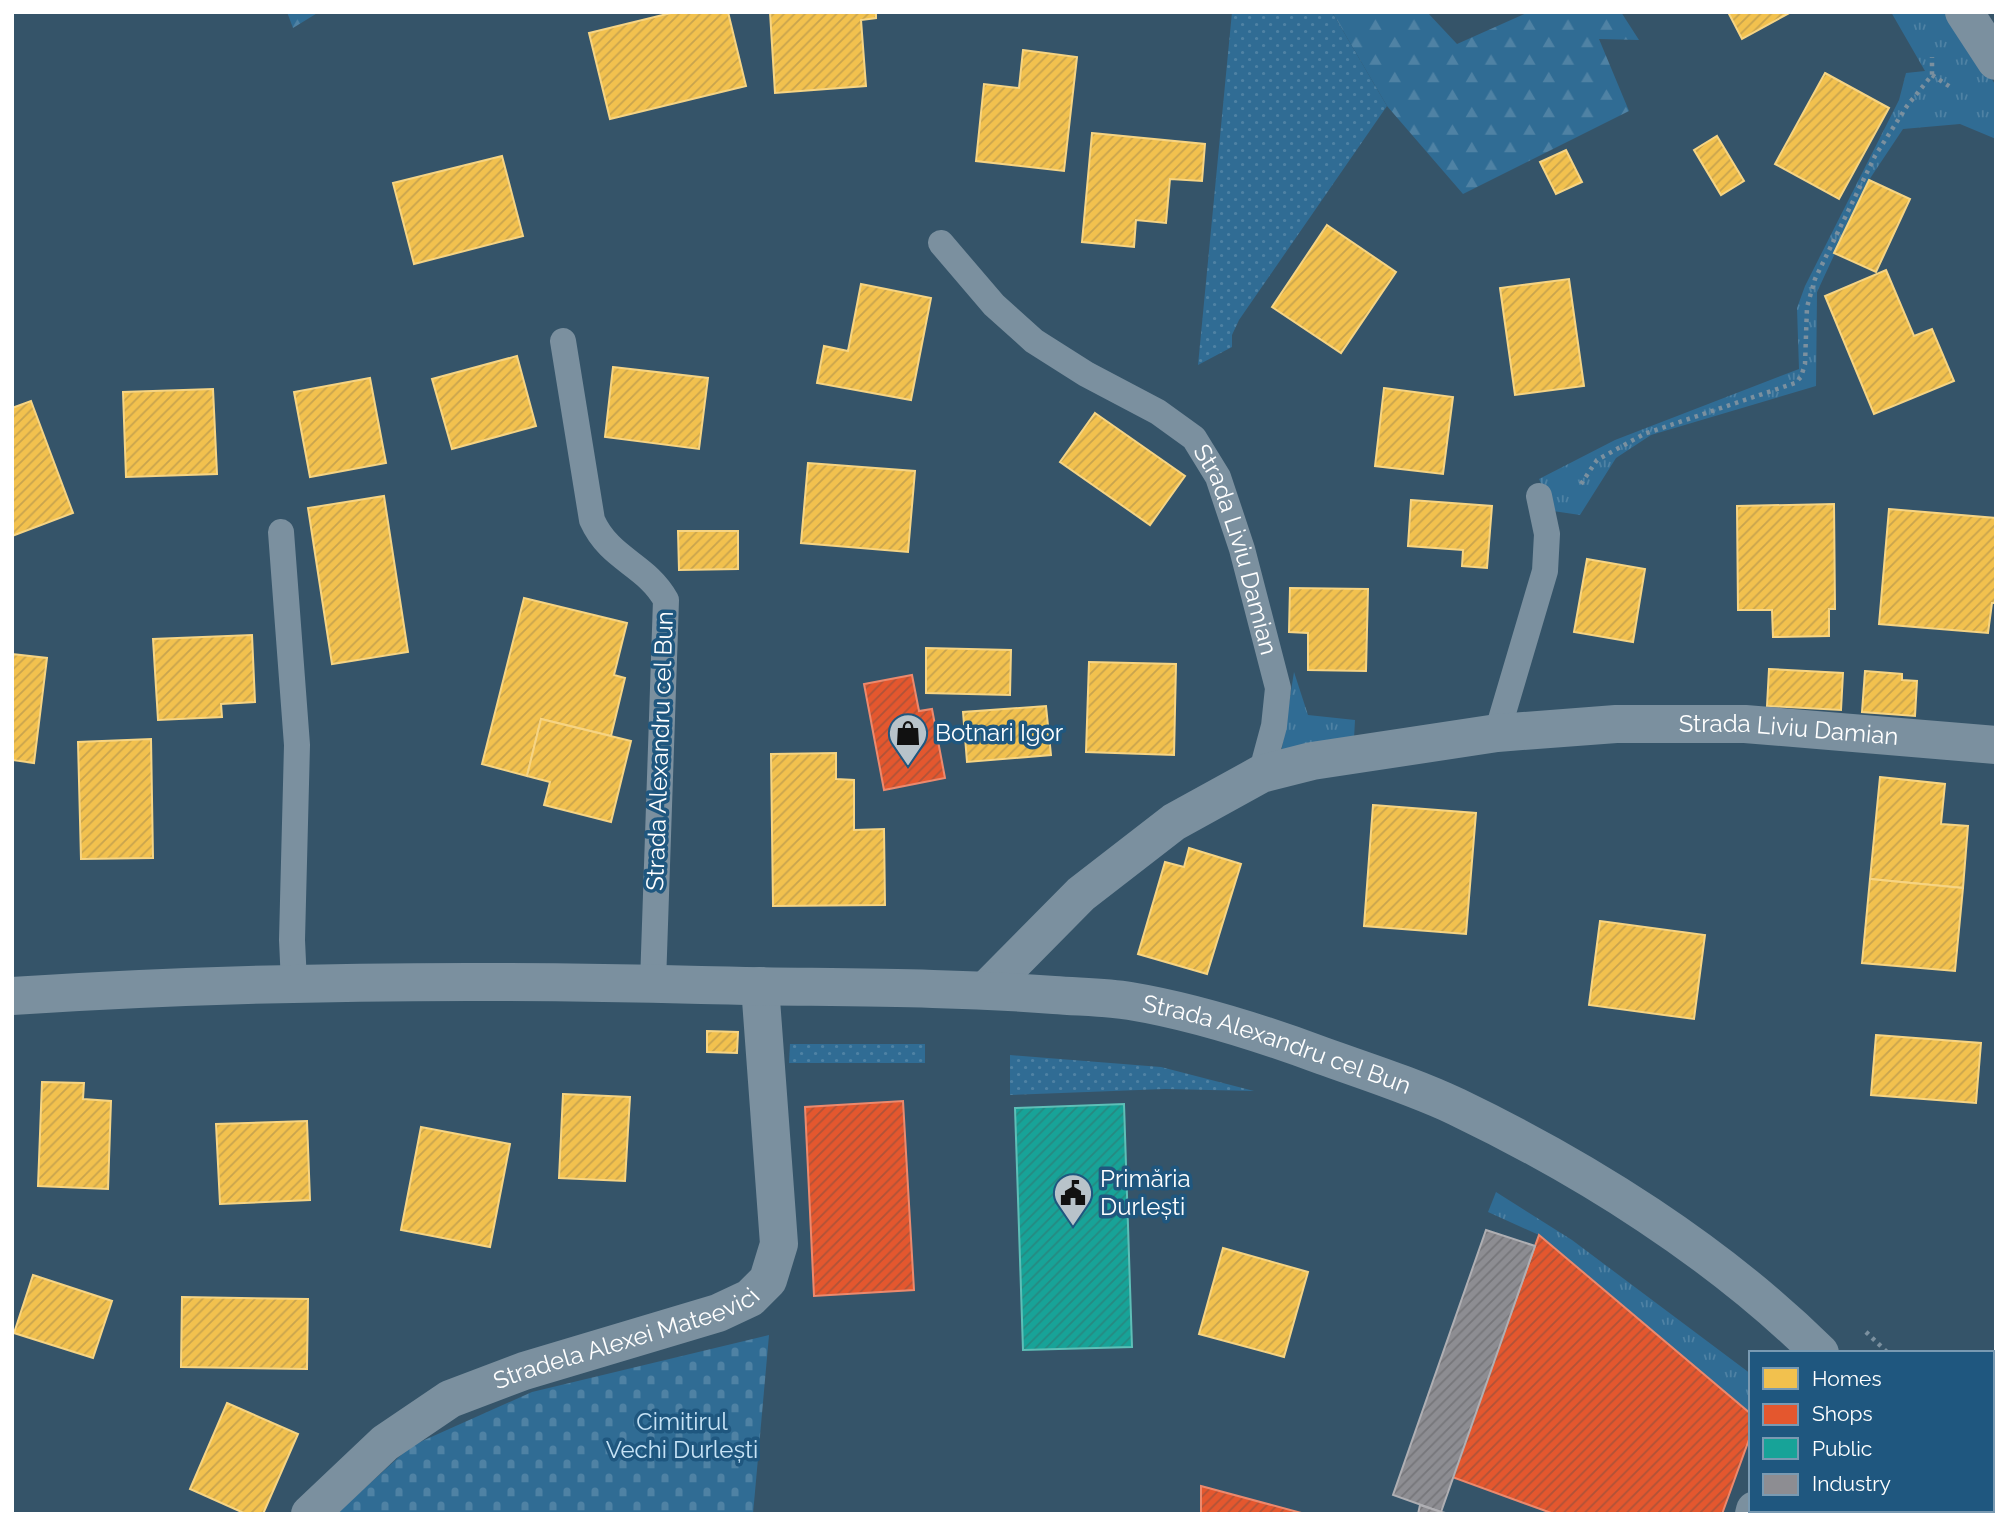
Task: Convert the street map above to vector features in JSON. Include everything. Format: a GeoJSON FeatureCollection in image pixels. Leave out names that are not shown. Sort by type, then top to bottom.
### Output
{"type":"FeatureCollection","features":[{"type":"Feature","properties":{"kind":"street"},"geometry":{"type":"LineString","coordinates":[[1964,12],[1996,61]]}},
{"type":"Feature","properties":{"kind":"street","name":"Strada Liviu Damian"},"geometry":{"type":"LineString","coordinates":[[986,989],[1081,894],[1174,822],[1261,774],[1312,761],[1497,733],[1616,724],[1745,724],[1996,745]]}},
{"type":"Feature","properties":{"kind":"street","name":"Strada Alexandru cel Bun"},"geometry":{"type":"LineString","coordinates":[[12,996],[294,983],[653,984],[986,989],[1129,1001],[1199,1016],[1284,1042],[1454,1105],[1552,1157],[1698,1250],[1802,1344]]}},
{"type":"Feature","properties":{"kind":"street","name":"Stradela Alexei Mateevici"},"geometry":{"type":"LineString","coordinates":[[310,1514],[385,1443],[450,1399],[524,1371],[718,1313],[750,1298],[768,1280],[779,1244],[760,986]]}},
{"type":"Feature","properties":{"kind":"lane","name":"Strada Liviu Damian"},"geometry":{"type":"LineString","coordinates":[[941,243],[994,305],[1034,341],[1086,374],[1158,412],[1194,438],[1218,477],[1242,549],[1278,688],[1274,726],[1261,774]]}},
{"type":"Feature","properties":{"kind":"lane","name":"Strada Alexandru cel Bun"},"geometry":{"type":"LineString","coordinates":[[563,341],[592,520],[599,535],[610,547],[657,583],[666,600],[653,984]]}},
{"type":"Feature","properties":{"kind":"lane"},"geometry":{"type":"LineString","coordinates":[[1497,733],[1545,571],[1547,534],[1539,496]]}},
{"type":"Feature","properties":{"kind":"lane"},"geometry":{"type":"LineString","coordinates":[[281,532],[297,745],[292,940],[294,983]]}},
{"type":"Feature","properties":{"kind":"path"},"geometry":{"type":"LineString","coordinates":[[1547,534],[1597,460],[1644,434],[1795,383],[1801,377],[1805,364],[1807,307],[1815,279],[1875,156],[1907,106],[1932,75],[1932,46]]}},
{"type":"Feature","properties":{"kind":"green space"},"geometry":{"type":"Polygon","coordinates":[[[287,12],[319,12],[293,28],[287,12]]]}},
{"type":"Feature","properties":{"kind":"green space"},"geometry":{"type":"Polygon","coordinates":[[[1232,12],[1332,12],[1387,106],[1239,320],[1232,335],[1232,347],[1198,365],[1232,12]]]}},
{"type":"Feature","properties":{"kind":"green space"},"geometry":{"type":"Polygon","coordinates":[[[1332,12],[1427,12],[1457,44],[1529,12],[1621,12],[1639,40],[1599,39],[1629,111],[1463,194],[1387,106],[1332,12]]]}},
{"type":"Feature","properties":{"kind":"green space"},"geometry":{"type":"Polygon","coordinates":[[[1891,12],[1951,12],[1996,86],[1996,139],[1960,124],[1903,129],[1869,180],[1817,292],[1816,386],[1651,435],[1616,458],[1580,515],[1553,511],[1539,479],[1615,440],[1799,369],[1797,308],[1805,286],[1899,100],[1906,73],[1925,71],[1891,12]]]}},
{"type":"Feature","properties":{"kind":"green space"},"geometry":{"type":"Polygon","coordinates":[[[1294,672],[1308,715],[1355,720],[1354,739],[1281,754],[1294,672]]]}},
{"type":"Feature","properties":{"kind":"green space"},"geometry":{"type":"Polygon","coordinates":[[[790,1044],[925,1044],[925,1063],[789,1063],[790,1044]]]}},
{"type":"Feature","properties":{"kind":"green space"},"geometry":{"type":"Polygon","coordinates":[[[1010,1055],[1161,1067],[1254,1091],[1165,1089],[1010,1095],[1010,1055]]]}},
{"type":"Feature","properties":{"kind":"green space"},"geometry":{"type":"Polygon","coordinates":[[[1496,1192],[1572,1240],[1749,1373],[1749,1412],[1539,1235],[1488,1212],[1496,1192]]]}},
{"type":"Feature","properties":{"kind":"green space","name":"Cimitirul Vechi Durlești"},"geometry":{"type":"Polygon","coordinates":[[[769,1335],[753,1514],[336,1514],[411,1446],[532,1392],[769,1335]]]}},
{"type":"Feature","properties":{"kind":"building: Homes"},"geometry":{"type":"Polygon","coordinates":[[[675,12],[728,12],[746,86],[610,119],[589,33],[675,12]]]}},
{"type":"Feature","properties":{"kind":"building: Homes"},"geometry":{"type":"Polygon","coordinates":[[[770,12],[876,12],[876,18],[861,20],[866,86],[775,93],[770,12]]]}},
{"type":"Feature","properties":{"kind":"building: Homes"},"geometry":{"type":"Polygon","coordinates":[[[1728,12],[1791,12],[1742,39],[1728,12]]]}},
{"type":"Feature","properties":{"kind":"building: Homes"},"geometry":{"type":"Polygon","coordinates":[[[1023,50],[1077,57],[1064,171],[976,161],[984,84],[1019,88],[1023,50]]]}},
{"type":"Feature","properties":{"kind":"building: Homes"},"geometry":{"type":"Polygon","coordinates":[[[1825,73],[1889,108],[1839,199],[1775,164],[1825,73]]]}},
{"type":"Feature","properties":{"kind":"building: Homes"},"geometry":{"type":"Polygon","coordinates":[[[1092,133],[1205,144],[1202,181],[1170,179],[1166,223],[1136,220],[1134,247],[1082,242],[1092,133]]]}},
{"type":"Feature","properties":{"kind":"building: Homes"},"geometry":{"type":"Polygon","coordinates":[[[1717,136],[1744,181],[1721,195],[1694,150],[1717,136]]]}},
{"type":"Feature","properties":{"kind":"building: Homes"},"geometry":{"type":"Polygon","coordinates":[[[1566,150],[1582,182],[1556,194],[1540,162],[1566,150]]]}},
{"type":"Feature","properties":{"kind":"building: Homes"},"geometry":{"type":"Polygon","coordinates":[[[502,156],[523,236],[414,264],[393,183],[502,156]]]}},
{"type":"Feature","properties":{"kind":"building: Homes"},"geometry":{"type":"Polygon","coordinates":[[[1869,180],[1910,199],[1876,272],[1834,253],[1869,180]]]}},
{"type":"Feature","properties":{"kind":"building: Homes"},"geometry":{"type":"Polygon","coordinates":[[[1327,225],[1396,272],[1341,353],[1272,307],[1327,225]]]}},
{"type":"Feature","properties":{"kind":"building: Homes"},"geometry":{"type":"Polygon","coordinates":[[[1886,270],[1914,336],[1932,329],[1954,381],[1874,414],[1825,296],[1886,270]]]}},
{"type":"Feature","properties":{"kind":"building: Homes"},"geometry":{"type":"Polygon","coordinates":[[[1569,279],[1584,386],[1515,395],[1500,288],[1569,279]]]}},
{"type":"Feature","properties":{"kind":"building: Homes"},"geometry":{"type":"Polygon","coordinates":[[[861,284],[931,298],[911,400],[817,383],[824,346],[848,351],[861,284]]]}},
{"type":"Feature","properties":{"kind":"building: Homes"},"geometry":{"type":"Polygon","coordinates":[[[517,356],[536,426],[452,449],[432,379],[517,356]]]}},
{"type":"Feature","properties":{"kind":"building: Homes"},"geometry":{"type":"Polygon","coordinates":[[[613,367],[708,378],[699,449],[605,437],[613,367]]]}},
{"type":"Feature","properties":{"kind":"building: Homes"},"geometry":{"type":"Polygon","coordinates":[[[370,378],[386,463],[310,477],[294,392],[370,378]]]}},
{"type":"Feature","properties":{"kind":"building: Homes"},"geometry":{"type":"Polygon","coordinates":[[[1384,388],[1453,397],[1443,474],[1375,466],[1384,388]]]}},
{"type":"Feature","properties":{"kind":"building: Homes"},"geometry":{"type":"Polygon","coordinates":[[[213,389],[217,474],[126,477],[123,392],[213,389]]]}},
{"type":"Feature","properties":{"kind":"building: Homes"},"geometry":{"type":"Polygon","coordinates":[[[31,401],[73,513],[12,536],[12,408],[31,401]]]}},
{"type":"Feature","properties":{"kind":"building: Homes"},"geometry":{"type":"Polygon","coordinates":[[[1095,413],[1185,476],[1150,525],[1060,462],[1095,413]]]}},
{"type":"Feature","properties":{"kind":"building: Homes"},"geometry":{"type":"Polygon","coordinates":[[[808,463],[915,471],[908,552],[801,543],[808,463]]]}},
{"type":"Feature","properties":{"kind":"building: Homes"},"geometry":{"type":"Polygon","coordinates":[[[384,496],[408,652],[332,664],[308,508],[384,496]]]}},
{"type":"Feature","properties":{"kind":"building: Homes"},"geometry":{"type":"Polygon","coordinates":[[[1411,500],[1492,506],[1487,568],[1462,566],[1463,550],[1408,546],[1411,500]]]}},
{"type":"Feature","properties":{"kind":"building: Homes"},"geometry":{"type":"Polygon","coordinates":[[[1834,504],[1835,609],[1829,609],[1829,636],[1773,637],[1772,610],[1738,610],[1737,506],[1834,504]]]}},
{"type":"Feature","properties":{"kind":"building: Homes"},"geometry":{"type":"Polygon","coordinates":[[[1889,509],[1996,518],[1996,603],[1992,603],[1988,633],[1879,624],[1889,509]]]}},
{"type":"Feature","properties":{"kind":"building: Homes"},"geometry":{"type":"Polygon","coordinates":[[[678,531],[738,531],[738,569],[679,570],[678,531]]]}},
{"type":"Feature","properties":{"kind":"building: Homes"},"geometry":{"type":"Polygon","coordinates":[[[1587,559],[1645,569],[1633,642],[1574,632],[1587,559]]]}},
{"type":"Feature","properties":{"kind":"building: Homes"},"geometry":{"type":"Polygon","coordinates":[[[1290,588],[1368,589],[1366,671],[1308,670],[1308,633],[1289,632],[1290,588]]]}},
{"type":"Feature","properties":{"kind":"building: Homes"},"geometry":{"type":"Polygon","coordinates":[[[524,598],[627,623],[614,675],[625,678],[611,736],[541,719],[527,776],[482,764],[524,598]]]}},
{"type":"Feature","properties":{"kind":"building: Homes"},"geometry":{"type":"Polygon","coordinates":[[[252,635],[255,702],[221,704],[222,717],[158,720],[153,639],[252,635]]]}},
{"type":"Feature","properties":{"kind":"building: Homes"},"geometry":{"type":"Polygon","coordinates":[[[926,648],[1011,650],[1010,695],[926,693],[926,648]]]}},
{"type":"Feature","properties":{"kind":"building: Homes"},"geometry":{"type":"Polygon","coordinates":[[[12,654],[47,658],[34,763],[12,760],[12,654]]]}},
{"type":"Feature","properties":{"kind":"building: Homes"},"geometry":{"type":"Polygon","coordinates":[[[1089,662],[1176,664],[1174,755],[1086,752],[1089,662]]]}},
{"type":"Feature","properties":{"kind":"building: Homes"},"geometry":{"type":"Polygon","coordinates":[[[1769,669],[1843,673],[1841,710],[1767,706],[1769,669]]]}},
{"type":"Feature","properties":{"kind":"building: Homes"},"geometry":{"type":"Polygon","coordinates":[[[1865,671],[1902,674],[1902,680],[1917,681],[1915,716],[1862,712],[1865,671]]]}},
{"type":"Feature","properties":{"kind":"building: Homes"},"geometry":{"type":"Polygon","coordinates":[[[1046,706],[1051,755],[967,762],[963,712],[1046,706]]]}},
{"type":"Feature","properties":{"kind":"building: Homes"},"geometry":{"type":"Polygon","coordinates":[[[541,719],[631,741],[611,822],[544,805],[550,782],[527,776],[541,719]]]}},
{"type":"Feature","properties":{"kind":"building: Homes"},"geometry":{"type":"Polygon","coordinates":[[[151,739],[153,858],[81,859],[78,742],[151,739]]]}},
{"type":"Feature","properties":{"kind":"building: Homes"},"geometry":{"type":"Polygon","coordinates":[[[836,753],[836,779],[854,780],[854,830],[884,829],[885,905],[773,906],[771,754],[836,753]]]}},
{"type":"Feature","properties":{"kind":"building: Homes"},"geometry":{"type":"Polygon","coordinates":[[[1880,777],[1945,784],[1941,824],[1968,826],[1963,888],[1870,879],[1880,777]]]}},
{"type":"Feature","properties":{"kind":"building: Homes"},"geometry":{"type":"Polygon","coordinates":[[[1373,805],[1476,813],[1466,934],[1364,926],[1373,805]]]}},
{"type":"Feature","properties":{"kind":"building: Homes"},"geometry":{"type":"Polygon","coordinates":[[[1189,848],[1241,864],[1207,974],[1138,954],[1165,862],[1184,867],[1189,848]]]}},
{"type":"Feature","properties":{"kind":"building: Homes"},"geometry":{"type":"Polygon","coordinates":[[[1870,879],[1963,888],[1955,971],[1862,963],[1870,879]]]}},
{"type":"Feature","properties":{"kind":"building: Homes"},"geometry":{"type":"Polygon","coordinates":[[[1600,921],[1705,935],[1694,1019],[1589,1005],[1600,921]]]}},
{"type":"Feature","properties":{"kind":"building: Homes"},"geometry":{"type":"Polygon","coordinates":[[[707,1031],[738,1032],[737,1053],[707,1052],[707,1031]]]}},
{"type":"Feature","properties":{"kind":"building: Homes"},"geometry":{"type":"Polygon","coordinates":[[[1876,1035],[1981,1043],[1976,1103],[1871,1095],[1876,1035]]]}},
{"type":"Feature","properties":{"kind":"building: Homes"},"geometry":{"type":"Polygon","coordinates":[[[42,1082],[84,1083],[83,1099],[111,1101],[108,1189],[38,1186],[42,1082]]]}},
{"type":"Feature","properties":{"kind":"building: Homes"},"geometry":{"type":"Polygon","coordinates":[[[563,1094],[630,1097],[625,1181],[559,1178],[563,1094]]]}},
{"type":"Feature","properties":{"kind":"building: Homes"},"geometry":{"type":"Polygon","coordinates":[[[307,1121],[310,1200],[220,1204],[216,1124],[307,1121]]]}},
{"type":"Feature","properties":{"kind":"building: Homes"},"geometry":{"type":"Polygon","coordinates":[[[421,1127],[510,1144],[490,1247],[401,1230],[421,1127]]]}},
{"type":"Feature","properties":{"kind":"building: Homes"},"geometry":{"type":"Polygon","coordinates":[[[1223,1248],[1308,1272],[1284,1357],[1199,1334],[1223,1248]]]}},
{"type":"Feature","properties":{"kind":"building: Homes"},"geometry":{"type":"Polygon","coordinates":[[[33,1275],[112,1301],[93,1358],[14,1333],[33,1275]]]}},
{"type":"Feature","properties":{"kind":"building: Homes"},"geometry":{"type":"Polygon","coordinates":[[[182,1297],[308,1299],[307,1369],[181,1367],[182,1297]]]}},
{"type":"Feature","properties":{"kind":"building: Homes"},"geometry":{"type":"Polygon","coordinates":[[[227,1403],[298,1434],[263,1514],[246,1514],[190,1489],[227,1403]]]}},
{"type":"Feature","properties":{"kind":"building: Shops"},"geometry":{"type":"Polygon","coordinates":[[[912,675],[919,711],[932,709],[945,778],[884,790],[864,684],[912,675]]]}},
{"type":"Feature","properties":{"kind":"building: Shops"},"geometry":{"type":"Polygon","coordinates":[[[903,1101],[914,1290],[814,1296],[805,1107],[903,1101]]]}},
{"type":"Feature","properties":{"kind":"building: Shops"},"geometry":{"type":"Polygon","coordinates":[[[1539,1235],[1749,1412],[1749,1440],[1722,1514],[1554,1514],[1452,1477],[1539,1235]]]}},
{"type":"Feature","properties":{"kind":"building: Shops"},"geometry":{"type":"Polygon","coordinates":[[[1201,1486],[1305,1514],[1201,1514],[1201,1486]]]}},
{"type":"Feature","properties":{"kind":"building: Public","name":"Primăria Durlești"},"geometry":{"type":"Polygon","coordinates":[[[1124,1104],[1132,1347],[1023,1350],[1015,1108],[1124,1104]]]}},
{"type":"Feature","properties":{"kind":"building: Industry"},"geometry":{"type":"Polygon","coordinates":[[[1486,1230],[1535,1246],[1441,1512],[1393,1495],[1486,1230]]]}},
{"type":"Feature","properties":{"kind":"building: Industry"},"geometry":{"type":"Polygon","coordinates":[[[1420,1505],[1441,1512],[1450,1514],[1418,1514],[1420,1505]]]}},
{"type":"Feature","properties":{"kind":"place","name":"Botnari Igor"},"geometry":{"type":"Point","coordinates":[908,767]}},
{"type":"Feature","properties":{"kind":"place","name":"Primăria Durlești"},"geometry":{"type":"Point","coordinates":[1073,1227]}}]}
